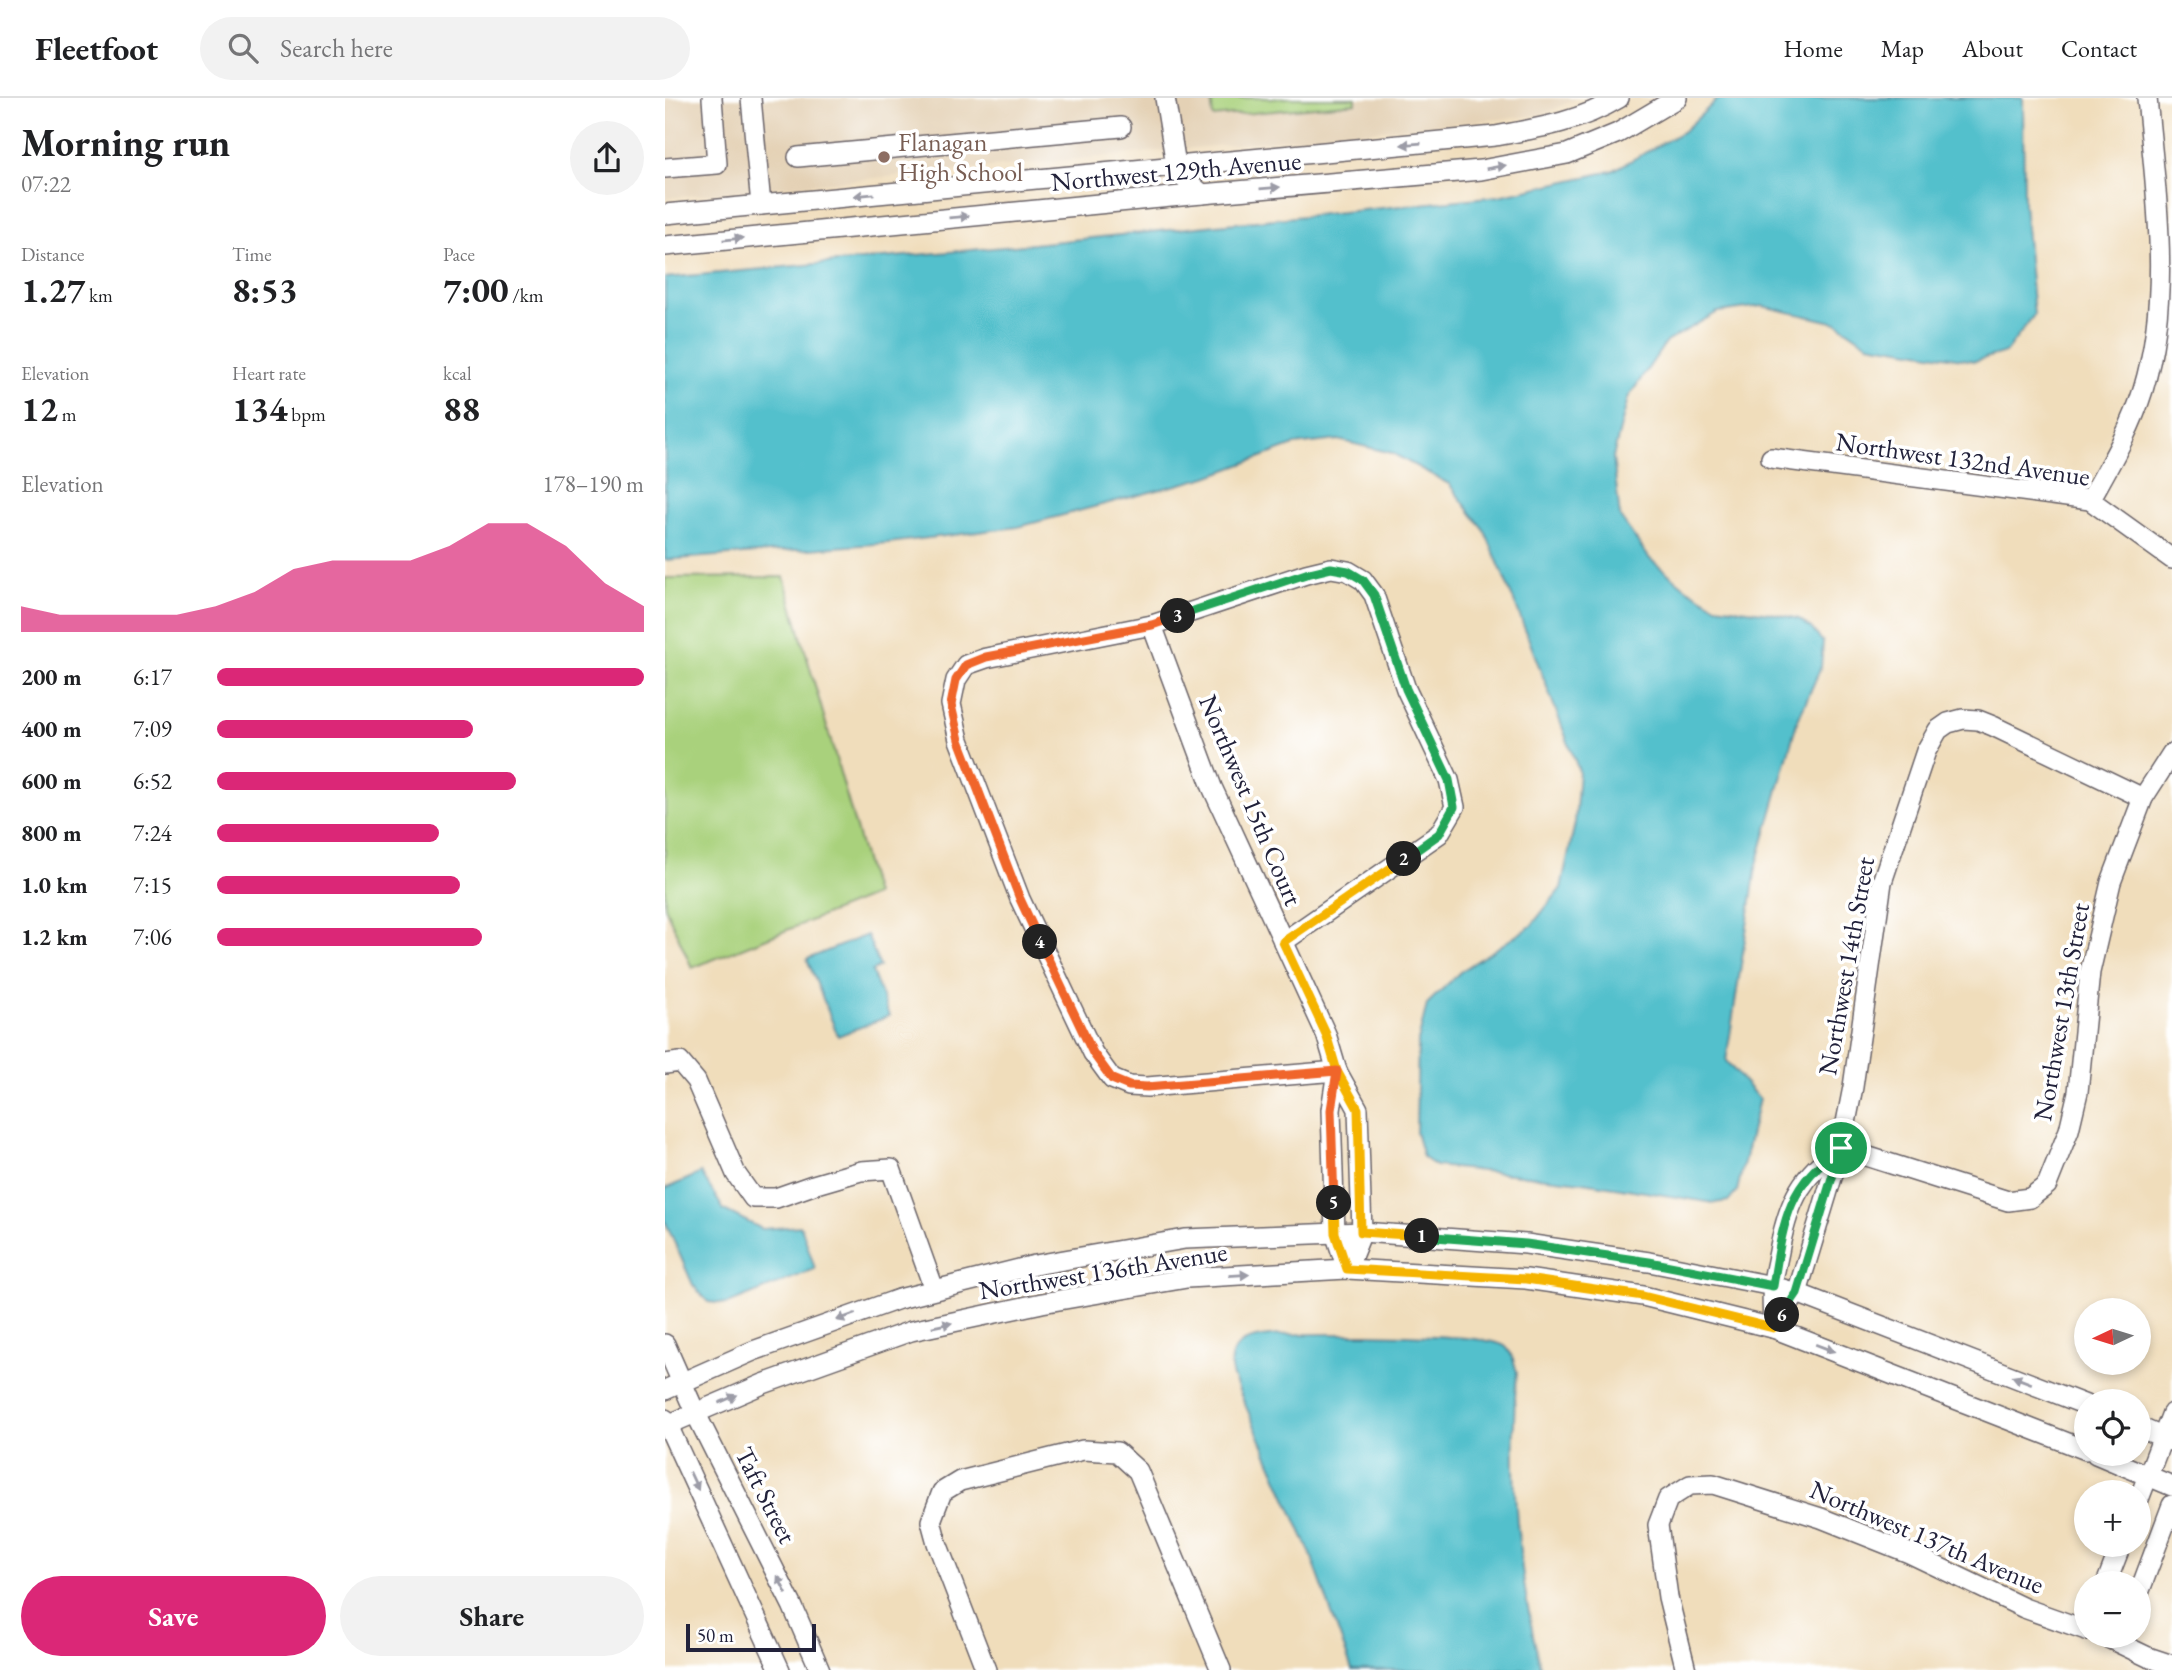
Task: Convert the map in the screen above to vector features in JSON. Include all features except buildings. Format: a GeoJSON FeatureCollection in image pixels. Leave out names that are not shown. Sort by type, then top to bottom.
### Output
{"type":"FeatureCollection","features":[{"type":"Feature","properties":{"kind":"street"},"geometry":{"type":"LineString","coordinates":[[665,168],[717,164],[712,98]]}},
{"type":"Feature","properties":{"kind":"street"},"geometry":{"type":"LineString","coordinates":[[751,98],[761,205]]}},
{"type":"Feature","properties":{"kind":"street"},"geometry":{"type":"LineString","coordinates":[[1165,98],[1176,165],[1186,180],[1202,194]]}},
{"type":"Feature","properties":{"kind":"street","name":"Northwest 129th Avenue"},"geometry":{"type":"LineString","coordinates":[[665,214],[1495,136],[1560,125],[1619,98]]}},
{"type":"Feature","properties":{"kind":"street","name":"Northwest 129th Avenue"},"geometry":{"type":"LineString","coordinates":[[665,246],[1481,170],[1567,154],[1618,133],[1677,98]]}},
{"type":"Feature","properties":{"kind":"street"},"geometry":{"type":"LineString","coordinates":[[2090,500],[2123,443],[2139,400],[2158,321],[2161,257],[2147,98]]}},
{"type":"Feature","properties":{"kind":"street"},"geometry":{"type":"LineString","coordinates":[[798,157],[1121,127]]}},
{"type":"Feature","properties":{"kind":"street","name":"Northwest 132nd Avenue"},"geometry":{"type":"LineString","coordinates":[[1771,458],[2090,500],[2172,559]]}},
{"type":"Feature","properties":{"kind":"street"},"geometry":{"type":"LineString","coordinates":[[1283,942],[1439,834],[1454,807],[1449,780],[1406,689],[1374,595],[1363,580],[1348,571],[1331,568],[1152,625],[986,657],[966,665],[956,680],[951,705],[959,740],[1020,899],[1093,1053],[1112,1079],[1129,1086],[1147,1087],[1337,1071]]}},
{"type":"Feature","properties":{"kind":"street","name":"Northwest 15th Court"},"geometry":{"type":"LineString","coordinates":[[1152,625],[1212,788],[1326,1034],[1337,1071],[1358,1109],[1361,1232],[1347,1269]]}},
{"type":"Feature","properties":{"kind":"street","name":"Northwest 14th Street"},"geometry":{"type":"LineString","coordinates":[[1773,1328],[1797,1293],[1841,1148],[1853,1087],[1882,882],[1926,751],[1938,730],[1948,723],[1963,719],[1977,720],[2144,798]]}},
{"type":"Feature","properties":{"kind":"street","name":"Northwest 13th Street"},"geometry":{"type":"LineString","coordinates":[[1841,1148],[2008,1201],[2030,1198],[2047,1185],[2069,1130],[2078,1092],[2090,972],[2111,882],[2144,798],[2172,753]]}},
{"type":"Feature","properties":{"kind":"street"},"geometry":{"type":"LineString","coordinates":[[665,1064],[680,1062],[696,1081],[736,1174],[753,1198],[776,1198],[861,1171],[891,1169],[934,1289]]}},
{"type":"Feature","properties":{"kind":"street","name":"Northwest 15th Court"},"geometry":{"type":"LineString","coordinates":[[1337,1071],[1331,1110],[1335,1233],[1347,1269]]}},
{"type":"Feature","properties":{"kind":"street"},"geometry":{"type":"LineString","coordinates":[[1773,1328],[1773,1286],[1783,1225],[1795,1195],[1815,1168],[1841,1148]]}},
{"type":"Feature","properties":{"kind":"street","name":"Northwest 136th Avenue"},"geometry":{"type":"LineString","coordinates":[[674,1386],[753,1351],[898,1299],[1035,1265],[1185,1239],[1361,1232],[1526,1244],[1649,1262],[1773,1286],[2074,1400]]}},
{"type":"Feature","properties":{"kind":"street","name":"Northwest 136th Avenue"},"geometry":{"type":"LineString","coordinates":[[666,1423],[763,1384],[911,1331],[1042,1303],[1187,1278],[1347,1269],[1526,1279],[1643,1296],[1773,1328],[2074,1445]]}},
{"type":"Feature","properties":{"kind":"street","name":"Taft Street"},"geometry":{"type":"LineString","coordinates":[[665,1344],[674,1386],[695,1412],[792,1605],[820,1670]]}},
{"type":"Feature","properties":{"kind":"street"},"geometry":{"type":"LineString","coordinates":[[2146,1480],[2167,1439],[2172,1413]]}},
{"type":"Feature","properties":{"kind":"street"},"geometry":{"type":"LineString","coordinates":[[666,1423],[780,1670]]}},
{"type":"Feature","properties":{"kind":"street"},"geometry":{"type":"LineString","coordinates":[[986,1670],[931,1521],[942,1493],[960,1482],[1083,1450],[1117,1452],[1138,1471],[1221,1670]]}},
{"type":"Feature","properties":{"kind":"street"},"geometry":{"type":"LineString","coordinates":[[2124,1466],[2172,1486]]}},
{"type":"Feature","properties":{"kind":"street","name":"Northwest 137th Avenue"},"geometry":{"type":"LineString","coordinates":[[1686,1670],[1668,1597],[1658,1525],[1668,1499],[1689,1485],[1713,1484],[1821,1518],[1909,1553],[2024,1608],[2074,1625]]}},
{"type":"Feature","properties":{"kind":"street"},"geometry":{"type":"LineString","coordinates":[[2129,1557],[2148,1569],[2172,1505]]}},
{"type":"Feature","properties":{"kind":"street"},"geometry":{"type":"LineString","coordinates":[[2132,1648],[2148,1657],[2172,1665]]}},
{"type":"Feature","properties":{"kind":"shaded area","name":"Flanagan High School"},"geometry":{"type":"Polygon","coordinates":[[[665,98],[1578,98],[1542,115],[665,198],[665,98]]]}},
{"type":"Feature","properties":{"kind":"green space"},"geometry":{"type":"Polygon","coordinates":[[[1211,98],[1356,98],[1356,103],[1213,117],[1211,98]]]}},
{"type":"Feature","properties":{"kind":"green space"},"geometry":{"type":"Polygon","coordinates":[[[784,577],[875,895],[692,968],[665,907],[665,578],[784,577]]]}},
{"type":"Feature","properties":{"kind":"water"},"geometry":{"type":"Polygon","coordinates":[[[1719,98],[2023,98],[2024,204],[2034,315],[2006,352],[1975,361],[1868,344],[1837,323],[1762,306],[1718,312],[1666,342],[1628,398],[1613,457],[1620,517],[1650,559],[1686,588],[1716,606],[1799,619],[1823,642],[1821,667],[1797,722],[1756,868],[1726,1061],[1759,1099],[1737,1191],[1729,1201],[1714,1203],[1583,1182],[1436,1166],[1423,1157],[1416,1132],[1418,1041],[1427,1004],[1460,972],[1531,926],[1561,888],[1575,823],[1579,771],[1485,531],[1449,484],[1392,453],[1338,440],[1294,445],[1207,477],[1018,527],[888,543],[665,560],[665,278],[1004,247],[1498,196],[1612,171],[1684,131],[1719,98]]]}},
{"type":"Feature","properties":{"kind":"water"},"geometry":{"type":"Polygon","coordinates":[[[867,935],[880,967],[872,971],[889,1016],[838,1036],[807,959],[867,935]]]}},
{"type":"Feature","properties":{"kind":"water"},"geometry":{"type":"Polygon","coordinates":[[[701,1173],[724,1210],[762,1229],[801,1226],[815,1269],[728,1304],[708,1302],[693,1285],[665,1221],[665,1189],[701,1173]]]}},
{"type":"Feature","properties":{"kind":"water"},"geometry":{"type":"Polygon","coordinates":[[[1303,1334],[1370,1334],[1482,1340],[1506,1347],[1510,1353],[1517,1372],[1514,1446],[1517,1522],[1526,1598],[1541,1670],[1352,1670],[1310,1552],[1233,1377],[1231,1363],[1232,1354],[1238,1347],[1252,1339],[1303,1334]]]}},
{"type":"Feature","properties":{"kind":"place","name":"Flanagan High School"},"geometry":{"type":"Point","coordinates":[884,157]}},
{"type":"Feature","properties":{"kind":"route"},"geometry":{"type":"LineString","coordinates":[[1841,1148],[1797,1293],[1773,1328],[1643,1296],[1526,1279],[1347,1269],[1335,1233],[1333,1195],[1331,1110],[1337,1071],[1147,1087],[1129,1086],[1112,1079],[1093,1053],[1020,899],[959,740],[951,705],[956,680],[966,665],[986,657],[1152,625],[1306,574],[1331,568],[1348,571],[1363,580],[1374,595],[1406,689],[1449,780],[1454,807],[1439,834],[1283,942],[1326,1034],[1337,1071],[1358,1109],[1361,1232],[1526,1244],[1649,1262],[1773,1286],[1783,1225],[1795,1195],[1815,1168],[1841,1148]]}}]}
